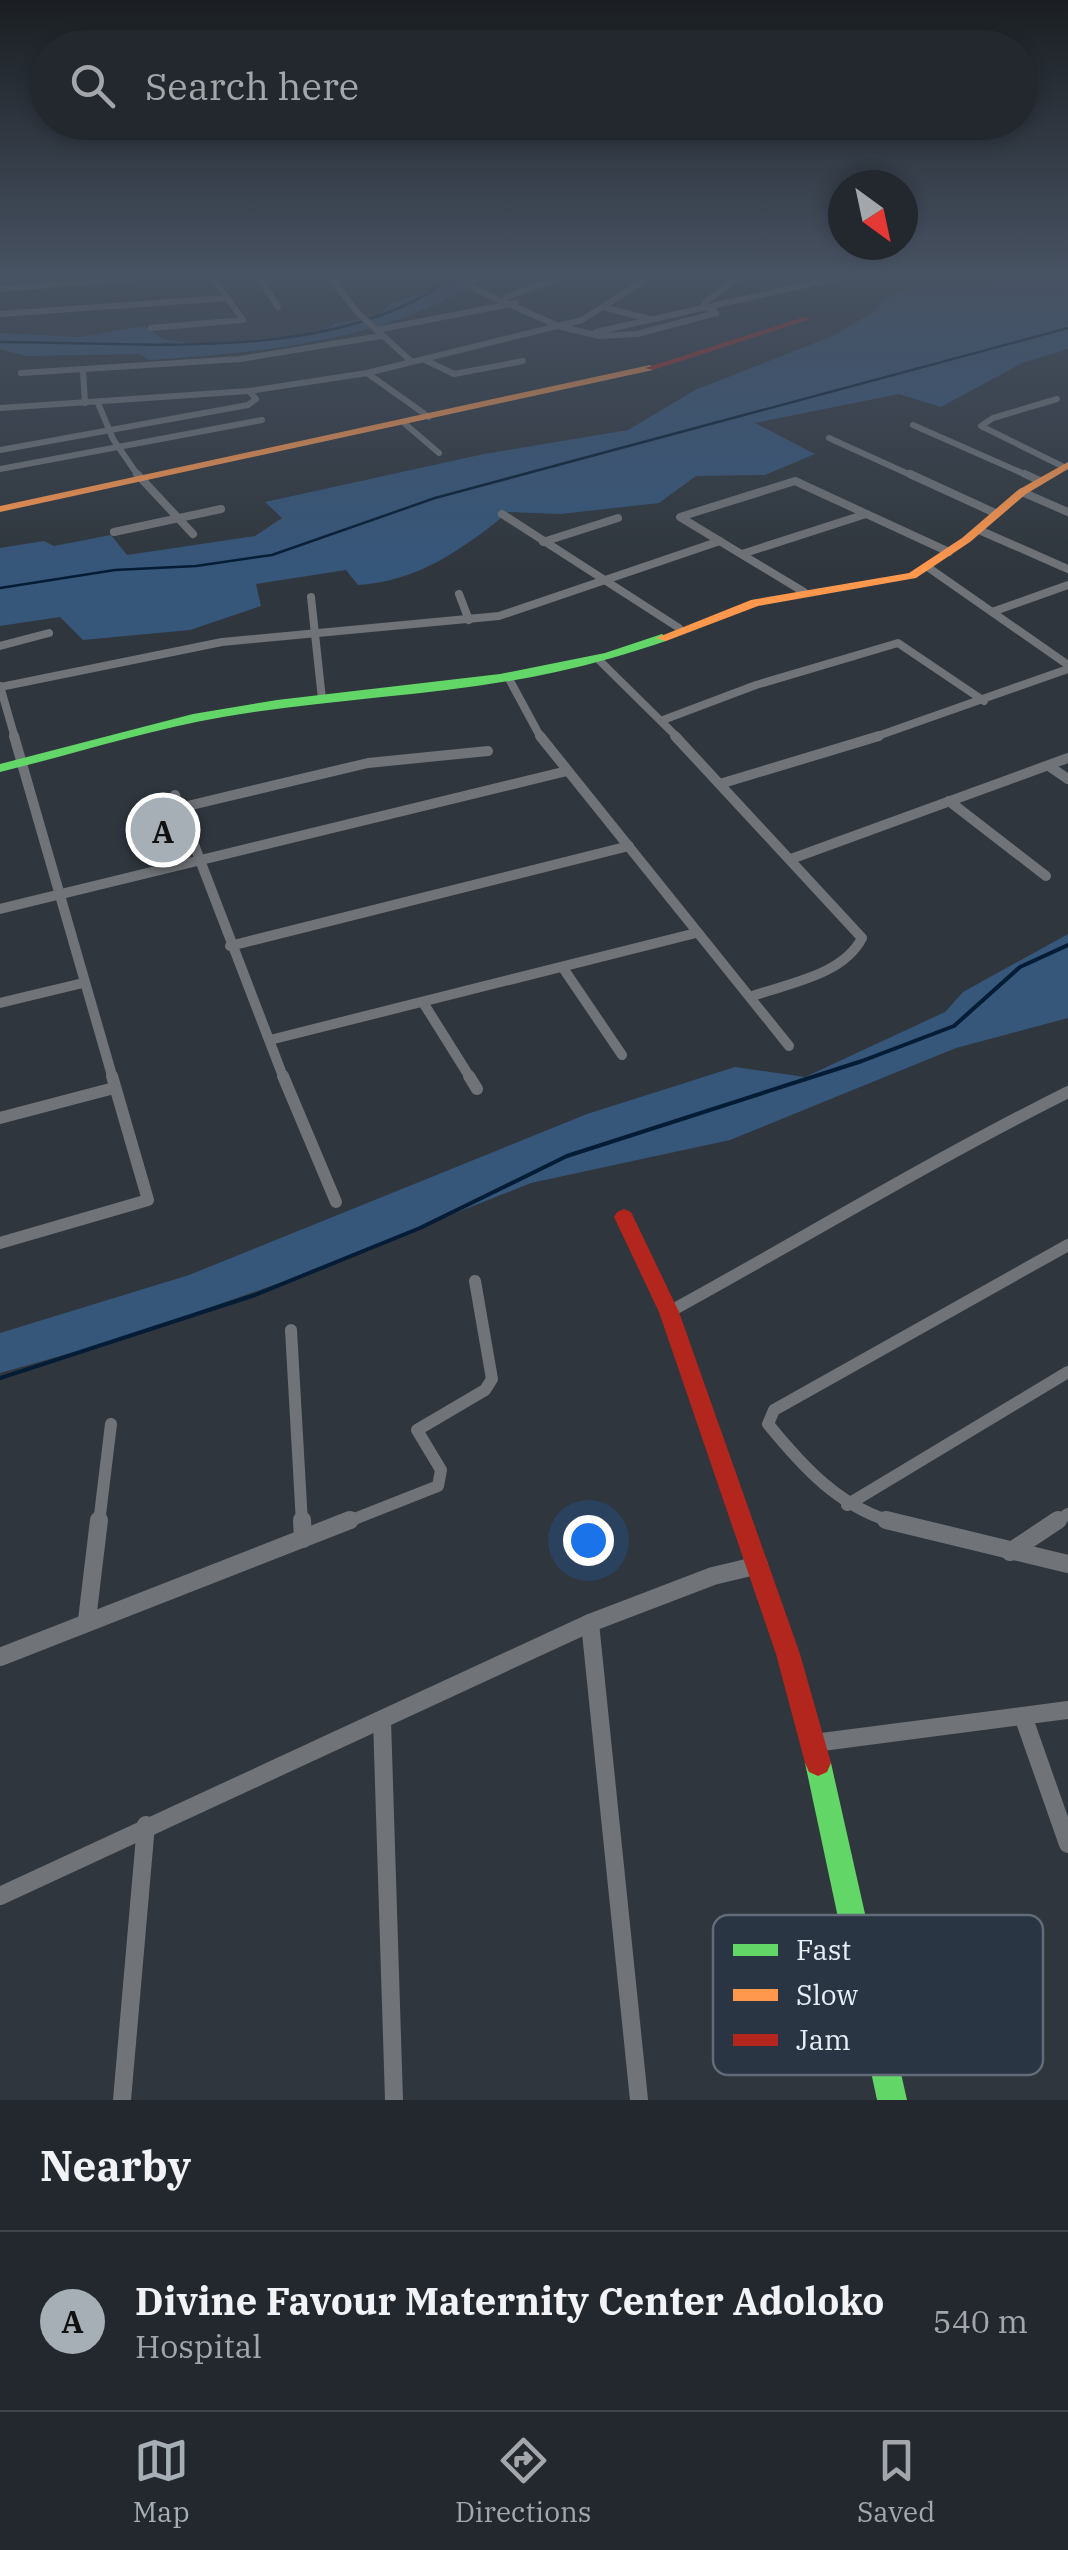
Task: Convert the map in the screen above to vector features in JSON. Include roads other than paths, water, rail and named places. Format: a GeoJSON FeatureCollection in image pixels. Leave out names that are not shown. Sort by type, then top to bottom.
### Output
{"type":"FeatureCollection","features":[{"type":"Feature","properties":{"kind":"street"},"geometry":{"type":"LineString","coordinates":[[83,373],[85,403]]}},
{"type":"Feature","properties":{"kind":"street"},"geometry":{"type":"LineString","coordinates":[[0,408],[250,392],[371,373]]}},
{"type":"Feature","properties":{"kind":"street"},"geometry":{"type":"LineString","coordinates":[[0,509],[634,373]]}},
{"type":"Feature","properties":{"kind":"street"},"geometry":{"type":"LineString","coordinates":[[367,374],[429,418]]}},
{"type":"Feature","properties":{"kind":"street"},"geometry":{"type":"LineString","coordinates":[[0,450],[248,404],[256,399],[250,392]]}},
{"type":"Feature","properties":{"kind":"street"},"geometry":{"type":"LineString","coordinates":[[1057,399],[980,426],[1066,466]]}},
{"type":"Feature","properties":{"kind":"street"},"geometry":{"type":"LineString","coordinates":[[98,403],[105,429],[118,448],[193,534]]}},
{"type":"Feature","properties":{"kind":"street"},"geometry":{"type":"LineString","coordinates":[[0,469],[262,420]]}},
{"type":"Feature","properties":{"kind":"street"},"geometry":{"type":"LineString","coordinates":[[404,423],[439,454]]}},
{"type":"Feature","properties":{"kind":"street"},"geometry":{"type":"LineString","coordinates":[[913,425],[1040,481]]}},
{"type":"Feature","properties":{"kind":"street"},"geometry":{"type":"LineString","coordinates":[[828,438],[995,513]]}},
{"type":"Feature","properties":{"kind":"street"},"geometry":{"type":"LineString","coordinates":[[0,768],[221,714],[600,661],[754,602],[878,583],[929,568],[1022,492],[1066,466]]}},
{"type":"Feature","properties":{"kind":"street"},"geometry":{"type":"LineString","coordinates":[[804,592],[680,517],[795,482],[948,552]]}},
{"type":"Feature","properties":{"kind":"street"},"geometry":{"type":"LineString","coordinates":[[1022,492],[1068,512]]}},
{"type":"Feature","properties":{"kind":"street"},"geometry":{"type":"LineString","coordinates":[[114,532],[222,508]]}},
{"type":"Feature","properties":{"kind":"street"},"geometry":{"type":"LineString","coordinates":[[502,514],[678,628]]}},
{"type":"Feature","properties":{"kind":"street"},"geometry":{"type":"LineString","coordinates":[[742,554],[866,514]]}},
{"type":"Feature","properties":{"kind":"street"},"geometry":{"type":"LineString","coordinates":[[543,542],[618,518]]}},
{"type":"Feature","properties":{"kind":"street"},"geometry":{"type":"LineString","coordinates":[[979,530],[1068,569]]}},
{"type":"Feature","properties":{"kind":"street"},"geometry":{"type":"LineString","coordinates":[[0,1243],[148,1200],[82,983],[0,687],[189,648],[468,620],[538,606],[720,541]]}},
{"type":"Feature","properties":{"kind":"street"},"geometry":{"type":"LineString","coordinates":[[929,568],[1067,665]]}},
{"type":"Feature","properties":{"kind":"street"},"geometry":{"type":"LineString","coordinates":[[992,612],[1068,585]]}},
{"type":"Feature","properties":{"kind":"street"},"geometry":{"type":"LineString","coordinates":[[458,594],[468,620]]}},
{"type":"Feature","properties":{"kind":"street"},"geometry":{"type":"LineString","coordinates":[[312,597],[322,699]]}},
{"type":"Feature","properties":{"kind":"street"},"geometry":{"type":"LineString","coordinates":[[0,646],[49,634]]}},
{"type":"Feature","properties":{"kind":"street"},"geometry":{"type":"LineString","coordinates":[[663,720],[756,685],[898,643],[984,701]]}},
{"type":"Feature","properties":{"kind":"street"},"geometry":{"type":"LineString","coordinates":[[600,661],[724,783],[855,928],[861,944],[843,963],[753,996]]}},
{"type":"Feature","properties":{"kind":"street"},"geometry":{"type":"LineString","coordinates":[[724,783],[984,701],[1067,665]]}},
{"type":"Feature","properties":{"kind":"street"},"geometry":{"type":"LineString","coordinates":[[508,676],[542,740],[696,932],[753,996],[789,1046]]}},
{"type":"Feature","properties":{"kind":"street"},"geometry":{"type":"LineString","coordinates":[[178,808],[379,761],[488,751]]}},
{"type":"Feature","properties":{"kind":"street"},"geometry":{"type":"LineString","coordinates":[[790,858],[1068,758]]}},
{"type":"Feature","properties":{"kind":"street"},"geometry":{"type":"LineString","coordinates":[[1049,766],[1068,779]]}},
{"type":"Feature","properties":{"kind":"street"},"geometry":{"type":"LineString","coordinates":[[0,908],[567,771]]}},
{"type":"Feature","properties":{"kind":"street"},"geometry":{"type":"LineString","coordinates":[[174,795],[230,946],[336,1202]]}},
{"type":"Feature","properties":{"kind":"street"},"geometry":{"type":"LineString","coordinates":[[949,802],[1046,876]]}},
{"type":"Feature","properties":{"kind":"street"},"geometry":{"type":"LineString","coordinates":[[230,946],[629,846]]}},
{"type":"Feature","properties":{"kind":"street"},"geometry":{"type":"LineString","coordinates":[[270,1040],[696,932]]}},
{"type":"Feature","properties":{"kind":"street"},"geometry":{"type":"LineString","coordinates":[[564,968],[622,1055]]}},
{"type":"Feature","properties":{"kind":"street"},"geometry":{"type":"LineString","coordinates":[[0,1003],[82,983]]}},
{"type":"Feature","properties":{"kind":"street"},"geometry":{"type":"LineString","coordinates":[[424,1004],[477,1089]]}},
{"type":"Feature","properties":{"kind":"street"},"geometry":{"type":"LineString","coordinates":[[0,1118],[114,1088]]}},
{"type":"Feature","properties":{"kind":"street"},"geometry":{"type":"LineString","coordinates":[[669,1312],[865,1205],[956,1148],[1068,1092]]}},
{"type":"Feature","properties":{"kind":"street"},"geometry":{"type":"LineString","coordinates":[[624,1218],[669,1312],[758,1565],[814,1744],[851,1915]]}},
{"type":"Feature","properties":{"kind":"street"},"geometry":{"type":"LineString","coordinates":[[1068,1245],[774,1410],[768,1424],[823,1489],[847,1505],[877,1518],[1068,1564]]}},
{"type":"Feature","properties":{"kind":"street"},"geometry":{"type":"LineString","coordinates":[[0,1656],[438,1486],[441,1470],[417,1430],[485,1390],[492,1380],[475,1281]]}},
{"type":"Feature","properties":{"kind":"street"},"geometry":{"type":"LineString","coordinates":[[291,1330],[302,1539]]}},
{"type":"Feature","properties":{"kind":"street"},"geometry":{"type":"LineString","coordinates":[[847,1505],[1068,1372]]}},
{"type":"Feature","properties":{"kind":"street"},"geometry":{"type":"LineString","coordinates":[[87,1620],[111,1424]]}},
{"type":"Feature","properties":{"kind":"street"},"geometry":{"type":"LineString","coordinates":[[1010,1552],[1068,1514]]}},
{"type":"Feature","properties":{"kind":"street"},"geometry":{"type":"LineString","coordinates":[[0,1896],[146,1825],[590,1623],[712,1576],[758,1565]]}},
{"type":"Feature","properties":{"kind":"street"},"geometry":{"type":"LineString","coordinates":[[590,1623],[639,2100]]}},
{"type":"Feature","properties":{"kind":"street"},"geometry":{"type":"LineString","coordinates":[[814,1744],[1068,1710]]}},
{"type":"Feature","properties":{"kind":"street"},"geometry":{"type":"LineString","coordinates":[[1023,1716],[1068,1844]]}},
{"type":"Feature","properties":{"kind":"street"},"geometry":{"type":"LineString","coordinates":[[382,1720],[394,2100]]}},
{"type":"Feature","properties":{"kind":"street"},"geometry":{"type":"LineString","coordinates":[[122,2100],[146,1825]]}},
{"type":"Feature","properties":{"kind":"street"},"geometry":{"type":"LineString","coordinates":[[887,2075],[892,2100]]}},
{"type":"Feature","properties":{"kind":"waterway"},"geometry":{"type":"LineString","coordinates":[[0,588],[115,570],[196,566],[272,555],[435,498],[900,373]]}},
{"type":"Feature","properties":{"kind":"waterway"},"geometry":{"type":"LineString","coordinates":[[0,1378],[255,1295],[420,1228],[567,1156],[862,1061],[954,1026],[1020,967],[1068,945]]}},
{"type":"Feature","properties":{"kind":"place","name":"Divine Favour Maternity Center Adoloko"},"geometry":{"type":"Point","coordinates":[163,830]}}]}
